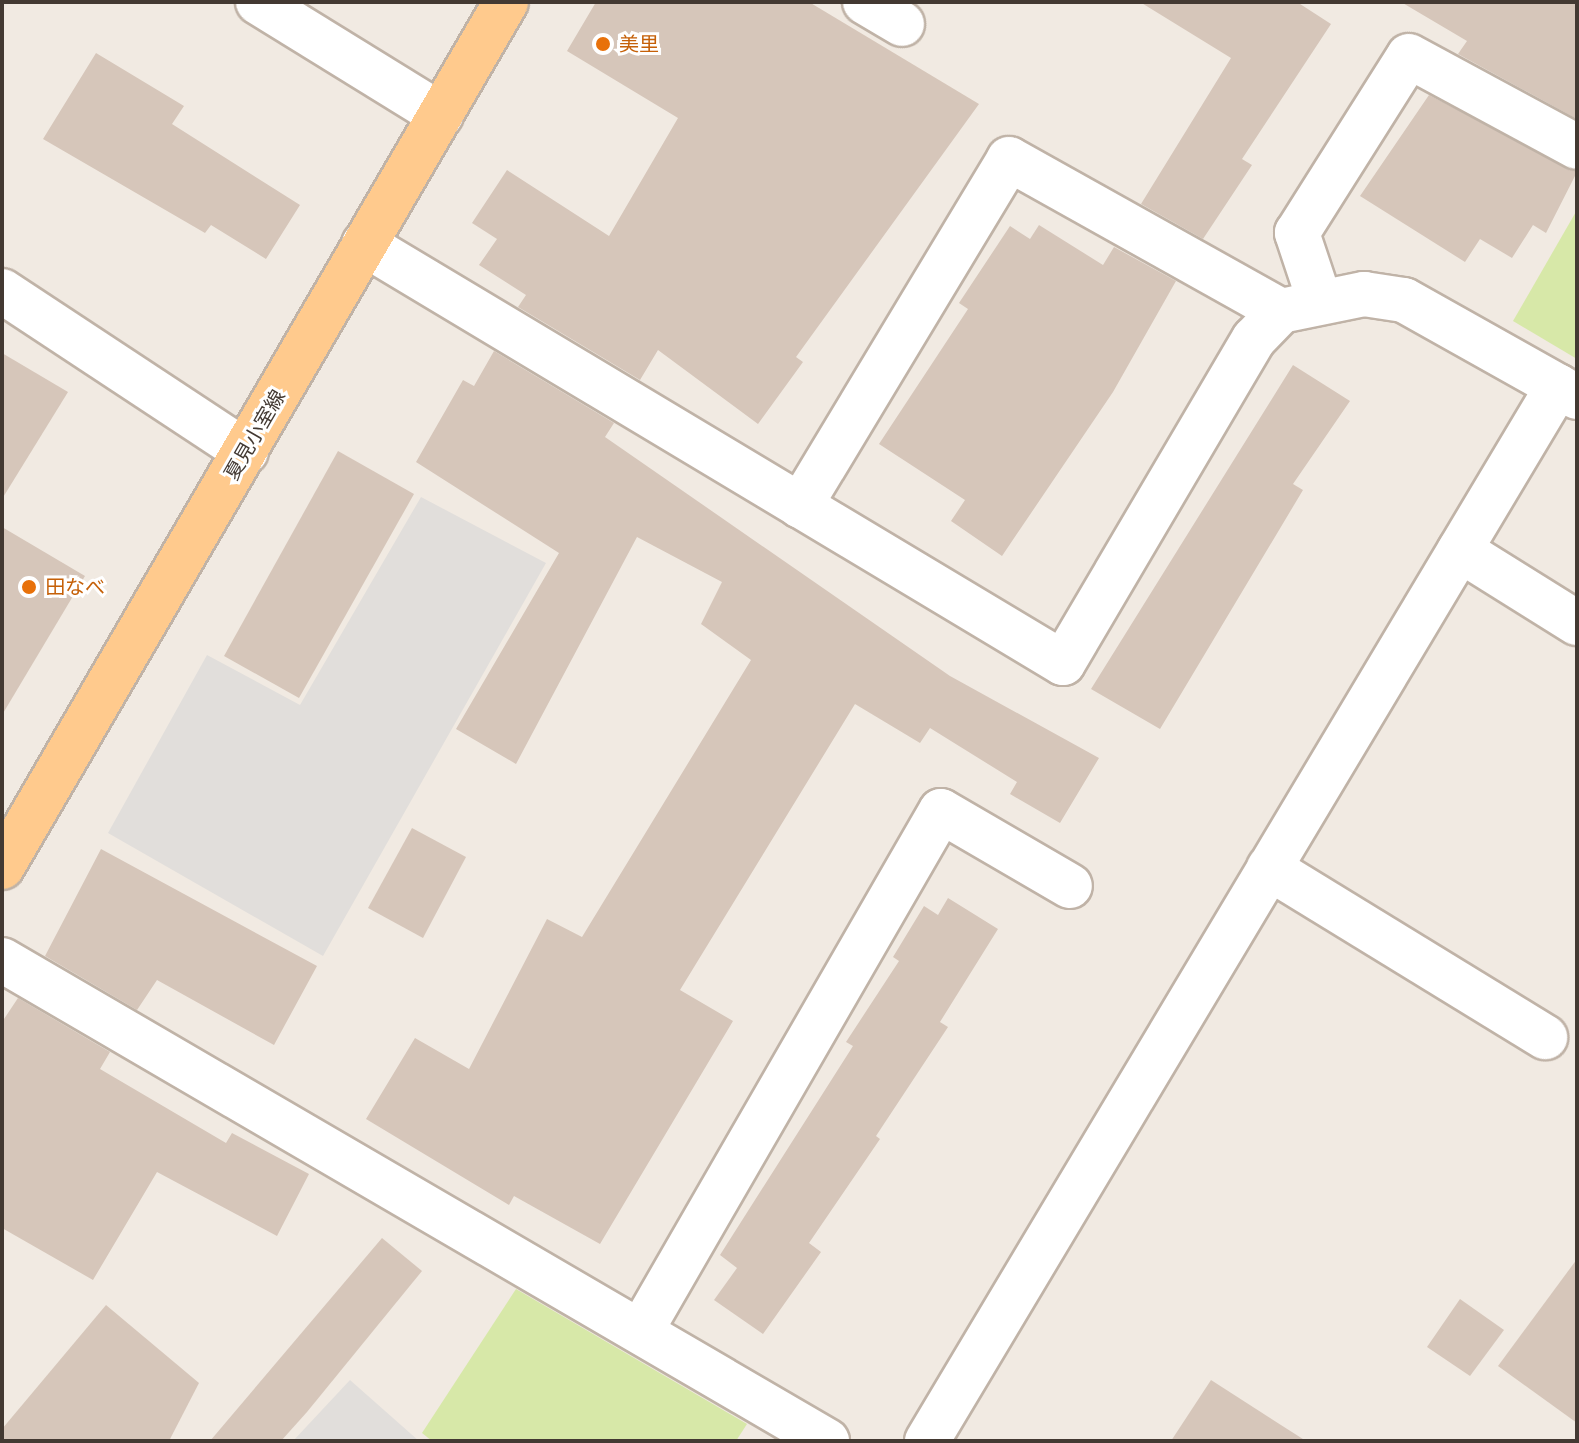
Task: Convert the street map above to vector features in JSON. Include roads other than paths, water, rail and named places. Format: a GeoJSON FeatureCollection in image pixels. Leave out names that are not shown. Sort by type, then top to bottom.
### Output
{"type":"FeatureCollection","features":[{"type":"Feature","properties":{"kind":"main road","name":"夏見小室線"},"geometry":{"type":"LineString","coordinates":[[2,867],[506,2]]}},
{"type":"Feature","properties":{"kind":"street"},"geometry":{"type":"LineString","coordinates":[[258,2],[441,115]]}},
{"type":"Feature","properties":{"kind":"street"},"geometry":{"type":"LineString","coordinates":[[865,2],[902,24]]}},
{"type":"Feature","properties":{"kind":"street"},"geometry":{"type":"LineString","coordinates":[[1300,305],[1297,233],[1409,56],[1577,147]]}},
{"type":"Feature","properties":{"kind":"street"},"geometry":{"type":"LineString","coordinates":[[800,506],[1009,159],[1300,305],[1404,300],[1567,392],[1460,550],[927,1441]]}},
{"type":"Feature","properties":{"kind":"street"},"geometry":{"type":"LineString","coordinates":[[364,244],[1063,663],[1254,339],[1300,305]]}},
{"type":"Feature","properties":{"kind":"street"},"geometry":{"type":"LineString","coordinates":[[2,291],[246,452]]}},
{"type":"Feature","properties":{"kind":"street"},"geometry":{"type":"LineString","coordinates":[[1460,550],[1577,623]]}},
{"type":"Feature","properties":{"kind":"street"},"geometry":{"type":"LineString","coordinates":[[642,1329],[941,811],[1070,886]]}},
{"type":"Feature","properties":{"kind":"street"},"geometry":{"type":"LineString","coordinates":[[1269,868],[1545,1037]]}},
{"type":"Feature","properties":{"kind":"street"},"geometry":{"type":"LineString","coordinates":[[2,960],[642,1329],[827,1441]]}},
{"type":"Feature","properties":{"kind":"place","name":"美里"},"geometry":{"type":"Point","coordinates":[603,44]}},
{"type":"Feature","properties":{"kind":"place","name":"田なべ"},"geometry":{"type":"Point","coordinates":[29,587]}}]}
